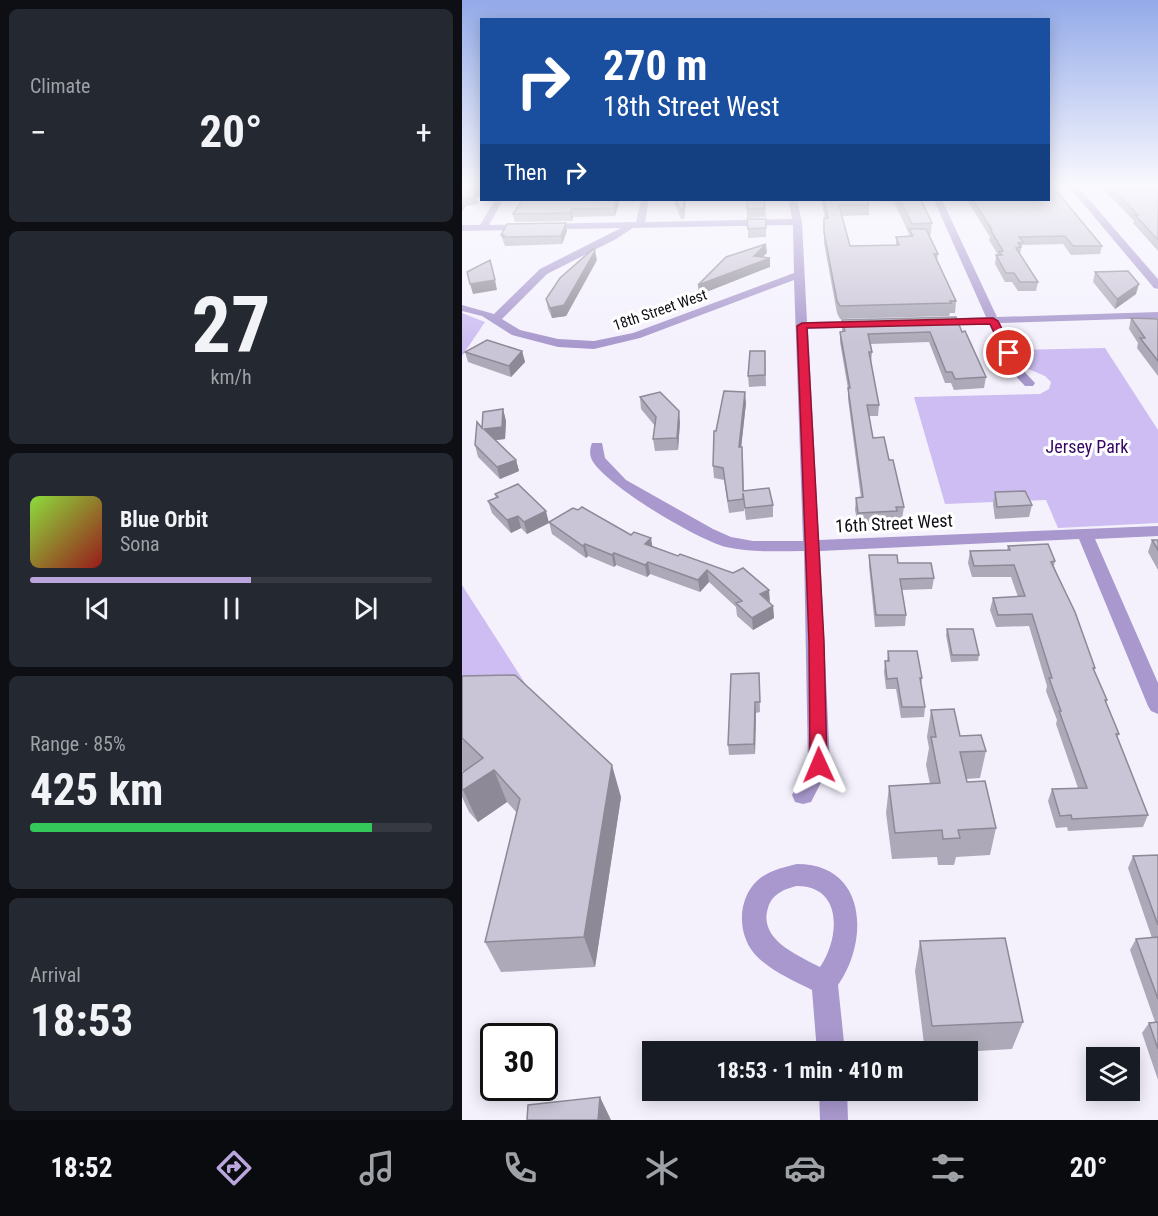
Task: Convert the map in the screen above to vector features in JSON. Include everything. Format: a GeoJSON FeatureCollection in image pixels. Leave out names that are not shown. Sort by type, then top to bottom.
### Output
{"type":"FeatureCollection","features":[{"type":"Feature","properties":{"kind":"street"},"geometry":{"type":"LineString","coordinates":[[494,321],[541,273],[606,240]]}},
{"type":"Feature","properties":{"kind":"street"},"geometry":{"type":"LineString","coordinates":[[798,240],[816,642],[819,765],[803,795]]}},
{"type":"Feature","properties":{"kind":"street"},"geometry":{"type":"LineString","coordinates":[[956,240],[1016,369],[1029,383]]}},
{"type":"Feature","properties":{"kind":"street"},"geometry":{"type":"LineString","coordinates":[[1121,240],[1158,286]]}},
{"type":"Feature","properties":{"kind":"street","name":"18th Street West"},"geometry":{"type":"LineString","coordinates":[[462,308],[486,314],[516,333],[558,343],[575,345],[610,343],[636,336],[799,275]]}},
{"type":"Feature","properties":{"kind":"street"},"geometry":{"type":"LineString","coordinates":[[922,322],[1158,315]]}},
{"type":"Feature","properties":{"kind":"street"},"geometry":{"type":"LineString","coordinates":[[802,326],[874,324]]}},
{"type":"Feature","properties":{"kind":"street","name":"16th Street West"},"geometry":{"type":"LineString","coordinates":[[597,446],[598,459],[621,483],[706,533],[728,542],[753,546],[811,546],[1158,531]]}},
{"type":"Feature","properties":{"kind":"street"},"geometry":{"type":"LineString","coordinates":[[1085,534],[1158,706]]}},
{"type":"Feature","properties":{"kind":"street"},"geometry":{"type":"LineString","coordinates":[[825,983],[767,951],[756,936],[752,912],[764,889],[784,876],[810,873],[831,882],[841,900],[846,923],[840,959],[825,983],[830,1041]]}},
{"type":"Feature","properties":{"kind":"street"},"geometry":{"type":"LineString","coordinates":[[833,1101],[834,1120]]}},
{"type":"Feature","properties":{"kind":"green space"},"geometry":{"type":"Polygon","coordinates":[[[462,313],[485,322],[462,356],[462,313]]]}},
{"type":"Feature","properties":{"kind":"green space","name":"Jersey Park"},"geometry":{"type":"Polygon","coordinates":[[[1105,348],[1158,430],[1158,523],[1058,528],[1046,500],[945,504],[914,397],[1040,394],[1049,389],[1051,382],[1045,376],[1026,368],[1016,350],[1105,348]]]}},
{"type":"Feature","properties":{"kind":"green space"},"geometry":{"type":"Polygon","coordinates":[[[462,585],[530,691],[462,694],[462,585]]]}},
{"type":"Feature","properties":{"kind":"building"},"geometry":{"type":"Polygon","coordinates":[[[826,240],[848,240],[850,246],[899,245],[897,240],[931,240],[938,254],[934,254],[956,301],[840,306],[837,301],[826,240]]]}},
{"type":"Feature","properties":{"kind":"building"},"geometry":{"type":"Polygon","coordinates":[[[997,240],[1022,240],[1023,242],[1018,243],[1021,247],[1016,248],[1038,282],[1020,282],[1014,273],[1006,273],[996,255],[1002,255],[999,252],[1003,251],[997,240]]]}},
{"type":"Feature","properties":{"kind":"building"},"geometry":{"type":"Polygon","coordinates":[[[1068,240],[1097,240],[1102,246],[1073,246],[1068,240]]]}},
{"type":"Feature","properties":{"kind":"building"},"geometry":{"type":"Polygon","coordinates":[[[766,244],[754,256],[770,258],[698,285],[726,257],[766,244]]]}},
{"type":"Feature","properties":{"kind":"building"},"geometry":{"type":"Polygon","coordinates":[[[593,249],[595,251],[564,305],[550,308],[546,299],[560,278],[593,249]]]}},
{"type":"Feature","properties":{"kind":"building"},"geometry":{"type":"Polygon","coordinates":[[[490,260],[495,280],[470,284],[467,272],[490,260]]]}},
{"type":"Feature","properties":{"kind":"building"},"geometry":{"type":"Polygon","coordinates":[[[1128,271],[1139,284],[1117,299],[1095,272],[1128,271]]]}},
{"type":"Feature","properties":{"kind":"building"},"geometry":{"type":"Polygon","coordinates":[[[956,317],[986,377],[955,379],[952,372],[946,372],[930,332],[868,334],[879,405],[867,405],[873,438],[884,437],[889,460],[893,460],[904,507],[896,507],[897,511],[858,513],[856,498],[863,497],[848,388],[850,388],[840,332],[845,331],[842,320],[956,317]]]}},
{"type":"Feature","properties":{"kind":"building"},"geometry":{"type":"Polygon","coordinates":[[[1131,318],[1158,319],[1158,361],[1140,338],[1145,338],[1131,318]]]}},
{"type":"Feature","properties":{"kind":"building"},"geometry":{"type":"Polygon","coordinates":[[[487,340],[522,351],[509,366],[465,352],[487,340]]]}},
{"type":"Feature","properties":{"kind":"building"},"geometry":{"type":"Polygon","coordinates":[[[750,351],[765,351],[765,375],[748,376],[750,351]]]}},
{"type":"Feature","properties":{"kind":"building"},"geometry":{"type":"Polygon","coordinates":[[[724,391],[745,392],[739,447],[742,447],[743,491],[769,488],[773,505],[745,508],[743,493],[743,499],[728,501],[723,468],[713,466],[714,431],[716,431],[724,391]]]}},
{"type":"Feature","properties":{"kind":"building"},"geometry":{"type":"Polygon","coordinates":[[[660,392],[679,411],[677,438],[653,439],[656,417],[640,397],[660,392]]]}},
{"type":"Feature","properties":{"kind":"building"},"geometry":{"type":"Polygon","coordinates":[[[503,409],[502,427],[484,429],[516,460],[497,467],[475,445],[477,422],[482,428],[483,412],[503,409]]]}},
{"type":"Feature","properties":{"kind":"building"},"geometry":{"type":"Polygon","coordinates":[[[518,484],[546,511],[524,522],[518,516],[507,520],[488,501],[498,497],[495,494],[518,484]]]}},
{"type":"Feature","properties":{"kind":"building"},"geometry":{"type":"Polygon","coordinates":[[[1025,491],[1032,505],[997,507],[995,492],[1025,491]]]}},
{"type":"Feature","properties":{"kind":"building"},"geometry":{"type":"Polygon","coordinates":[[[582,507],[631,535],[634,532],[651,538],[645,544],[733,573],[743,568],[769,590],[760,594],[773,606],[752,618],[736,603],[742,601],[707,570],[698,580],[648,562],[645,565],[614,553],[612,555],[585,544],[583,546],[549,522],[573,508],[578,510],[582,507]]]}},
{"type":"Feature","properties":{"kind":"building"},"geometry":{"type":"Polygon","coordinates":[[[1152,540],[1158,540],[1158,550],[1152,540]]]}},
{"type":"Feature","properties":{"kind":"building"},"geometry":{"type":"Polygon","coordinates":[[[1048,544],[1055,561],[1051,562],[1075,612],[1095,668],[1093,668],[1119,734],[1116,734],[1148,815],[1072,819],[1071,815],[1060,816],[1052,789],[1087,788],[1059,711],[1061,711],[1049,678],[1052,678],[1032,614],[998,615],[993,598],[1025,596],[1014,565],[974,566],[970,551],[1010,550],[1008,546],[1048,544]]]}},
{"type":"Feature","properties":{"kind":"building"},"geometry":{"type":"Polygon","coordinates":[[[869,555],[897,555],[898,563],[931,563],[934,578],[900,579],[906,615],[876,615],[869,555]]]}},
{"type":"Feature","properties":{"kind":"building"},"geometry":{"type":"Polygon","coordinates":[[[947,629],[973,629],[979,655],[952,655],[947,629]]]}},
{"type":"Feature","properties":{"kind":"building"},"geometry":{"type":"Polygon","coordinates":[[[888,651],[917,651],[925,707],[902,707],[897,678],[887,679],[885,661],[889,661],[888,651]]]}},
{"type":"Feature","properties":{"kind":"building"},"geometry":{"type":"Polygon","coordinates":[[[759,673],[760,702],[755,702],[754,744],[728,745],[731,674],[759,673]]]}},
{"type":"Feature","properties":{"kind":"building"},"geometry":{"type":"Polygon","coordinates":[[[515,675],[612,765],[584,937],[485,942],[520,799],[494,770],[462,789],[462,773],[483,758],[462,738],[462,676],[515,675]]]}},
{"type":"Feature","properties":{"kind":"building"},"geometry":{"type":"Polygon","coordinates":[[[954,709],[960,736],[981,735],[986,751],[960,752],[967,782],[985,781],[996,828],[958,830],[960,838],[943,839],[942,830],[895,833],[889,786],[940,783],[931,737],[936,737],[931,710],[954,709]]]}},
{"type":"Feature","properties":{"kind":"building"},"geometry":{"type":"Polygon","coordinates":[[[1158,855],[1158,925],[1133,856],[1158,855]]]}},
{"type":"Feature","properties":{"kind":"building"},"geometry":{"type":"Polygon","coordinates":[[[1158,937],[1158,999],[1136,939],[1158,937]]]}},
{"type":"Feature","properties":{"kind":"building"},"geometry":{"type":"Polygon","coordinates":[[[1005,938],[1023,1022],[932,1026],[920,941],[1005,938]]]}},
{"type":"Feature","properties":{"kind":"building"},"geometry":{"type":"Polygon","coordinates":[[[1158,1022],[1158,1049],[1149,1023],[1158,1022]]]}},
{"type":"Feature","properties":{"kind":"building"},"geometry":{"type":"Polygon","coordinates":[[[600,1097],[598,1120],[527,1120],[528,1105],[600,1097]]]}},
{"type":"Feature","properties":{"kind":"route"},"geometry":{"type":"LineString","coordinates":[[819,765],[802,326],[993,321],[1009,353]]}}]}
